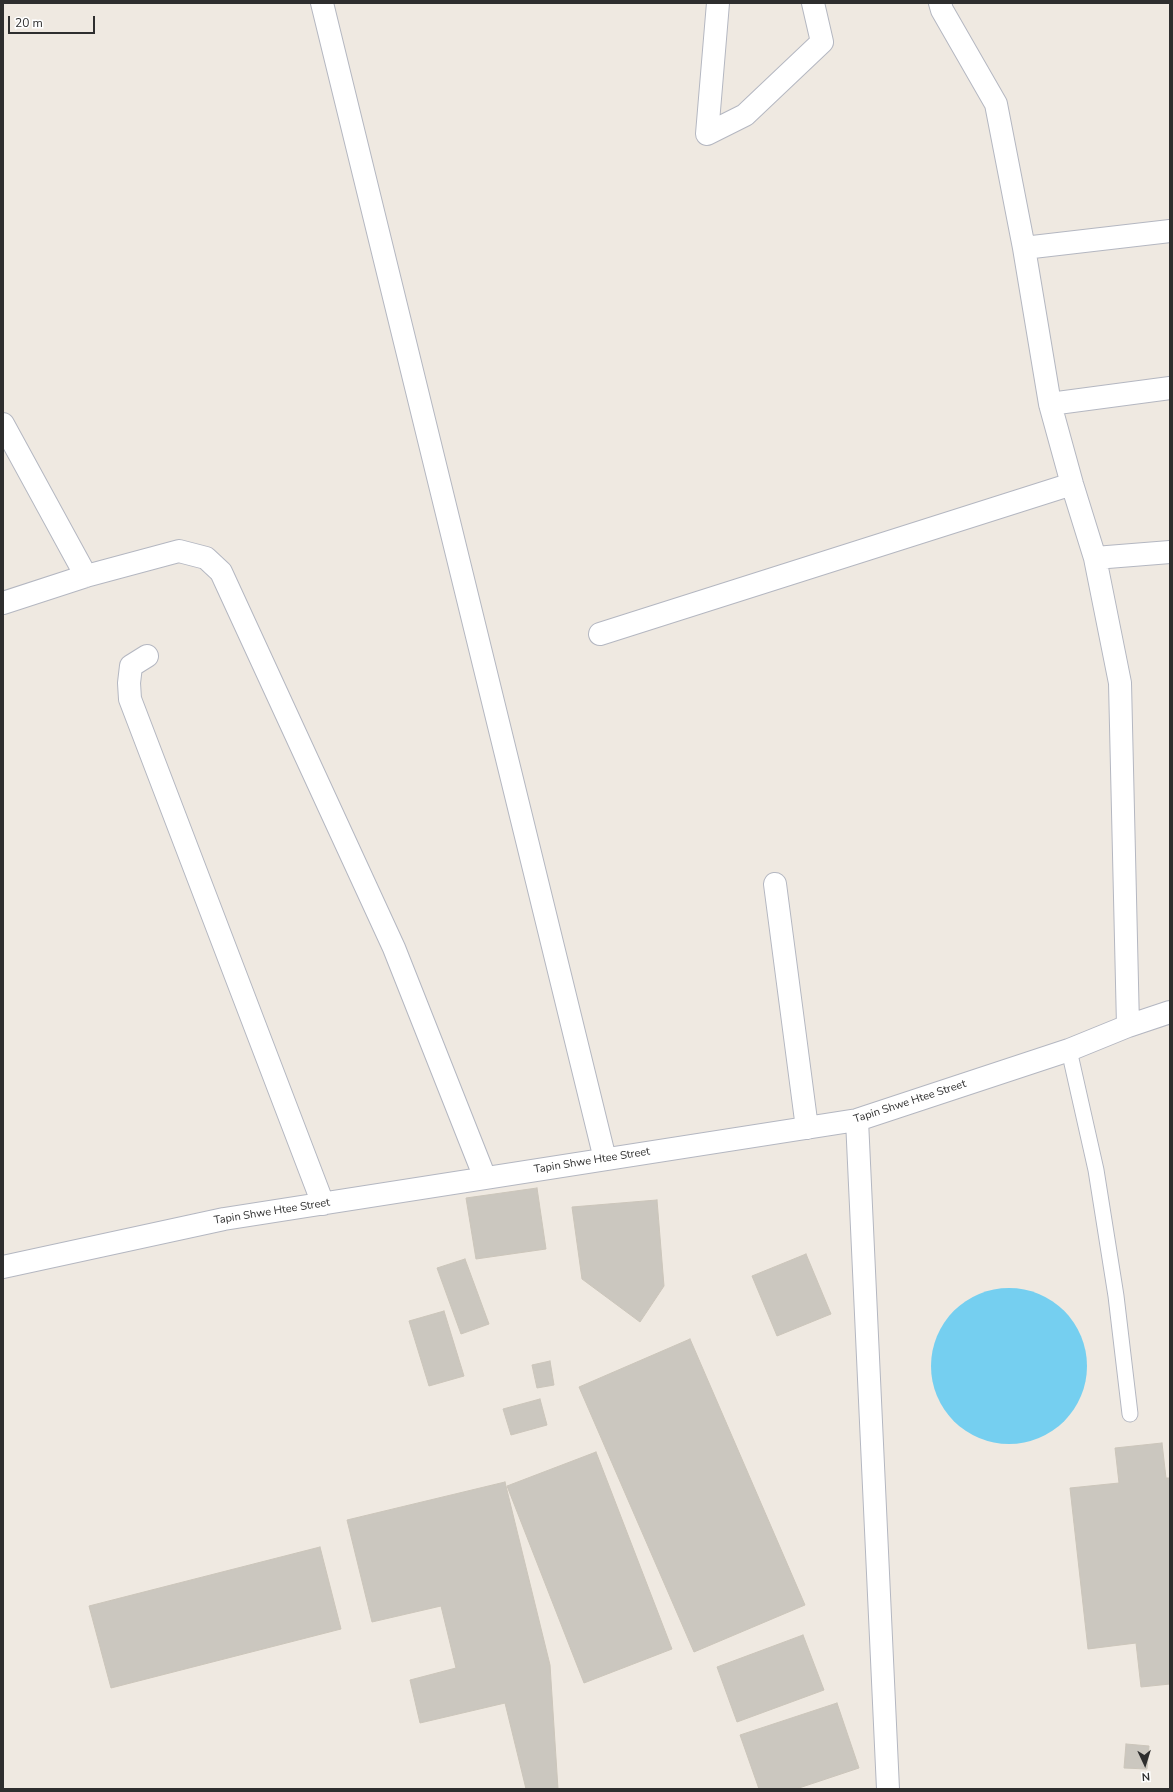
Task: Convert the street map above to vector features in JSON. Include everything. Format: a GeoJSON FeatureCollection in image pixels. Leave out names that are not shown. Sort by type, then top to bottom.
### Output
{"type":"FeatureCollection","features":[{"type":"Feature","properties":{"kind":"street"},"geometry":{"type":"LineString","coordinates":[[322,3],[606,1159]]}},
{"type":"Feature","properties":{"kind":"street"},"geometry":{"type":"LineString","coordinates":[[718,3],[707,134],[745,115],[822,42],[813,3]]}},
{"type":"Feature","properties":{"kind":"street"},"geometry":{"type":"LineString","coordinates":[[940,3],[942,10],[996,104],[1024,248],[1050,404],[1072,484],[1095,558],[1120,683],[1128,1026]]}},
{"type":"Feature","properties":{"kind":"street"},"geometry":{"type":"LineString","coordinates":[[1024,248],[1170,231]]}},
{"type":"Feature","properties":{"kind":"street"},"geometry":{"type":"LineString","coordinates":[[1050,404],[1170,388]]}},
{"type":"Feature","properties":{"kind":"street"},"geometry":{"type":"LineString","coordinates":[[3,424],[86,576]]}},
{"type":"Feature","properties":{"kind":"street"},"geometry":{"type":"LineString","coordinates":[[600,634],[1072,484]]}},
{"type":"Feature","properties":{"kind":"street"},"geometry":{"type":"LineString","coordinates":[[3,603],[86,576],[180,551],[206,558],[221,572],[394,948],[485,1178]]}},
{"type":"Feature","properties":{"kind":"street"},"geometry":{"type":"LineString","coordinates":[[1095,558],[1170,552]]}},
{"type":"Feature","properties":{"kind":"street"},"geometry":{"type":"LineString","coordinates":[[147,656],[131,666],[129,683],[130,699],[323,1204]]}},
{"type":"Feature","properties":{"kind":"street"},"geometry":{"type":"LineString","coordinates":[[775,884],[807,1128]]}},
{"type":"Feature","properties":{"kind":"street","name":"Tapin Shwe Htee Street"},"geometry":{"type":"LineString","coordinates":[[3,1267],[224,1219],[857,1120],[1069,1050],[1128,1026],[1170,1012]]}},
{"type":"Feature","properties":{"kind":"street"},"geometry":{"type":"LineString","coordinates":[[857,1120],[888,1789]]}},
{"type":"Feature","properties":{"kind":"lane"},"geometry":{"type":"LineString","coordinates":[[1069,1050],[1096,1170],[1116,1296],[1130,1414]]}},
{"type":"Feature","properties":{"kind":"water"},"geometry":{"type":"Polygon","coordinates":[[[1009,1288],[1039,1294],[1052,1301],[1064,1311],[1074,1323],[1081,1336],[1087,1366],[1081,1396],[1074,1409],[1064,1421],[1052,1431],[1039,1438],[1009,1444],[979,1438],[966,1431],[954,1421],[944,1409],[937,1396],[931,1366],[937,1336],[944,1323],[954,1311],[966,1301],[979,1294],[1009,1288]]]}},
{"type":"Feature","properties":{"kind":"building"},"geometry":{"type":"Polygon","coordinates":[[[537,1188],[546,1249],[476,1259],[466,1198],[537,1188]]]}},
{"type":"Feature","properties":{"kind":"building"},"geometry":{"type":"Polygon","coordinates":[[[657,1200],[664,1286],[640,1322],[582,1279],[572,1207],[657,1200]]]}},
{"type":"Feature","properties":{"kind":"building"},"geometry":{"type":"Polygon","coordinates":[[[806,1254],[831,1314],[777,1336],[752,1276],[806,1254]]]}},
{"type":"Feature","properties":{"kind":"building"},"geometry":{"type":"Polygon","coordinates":[[[465,1259],[489,1324],[461,1334],[437,1268],[465,1259]]]}},
{"type":"Feature","properties":{"kind":"building"},"geometry":{"type":"Polygon","coordinates":[[[444,1311],[464,1376],[429,1386],[409,1321],[444,1311]]]}},
{"type":"Feature","properties":{"kind":"building"},"geometry":{"type":"Polygon","coordinates":[[[690,1339],[805,1605],[694,1652],[579,1387],[690,1339]]]}},
{"type":"Feature","properties":{"kind":"building"},"geometry":{"type":"Polygon","coordinates":[[[550,1361],[554,1385],[537,1388],[532,1365],[550,1361]]]}},
{"type":"Feature","properties":{"kind":"building"},"geometry":{"type":"Polygon","coordinates":[[[540,1399],[547,1425],[511,1435],[503,1409],[540,1399]]]}},
{"type":"Feature","properties":{"kind":"building"},"geometry":{"type":"Polygon","coordinates":[[[1162,1443],[1166,1478],[1170,1478],[1170,1684],[1141,1687],[1136,1643],[1088,1649],[1070,1488],[1119,1483],[1115,1448],[1162,1443]]]}},
{"type":"Feature","properties":{"kind":"building"},"geometry":{"type":"Polygon","coordinates":[[[596,1452],[672,1649],[584,1683],[507,1486],[596,1452]]]}},
{"type":"Feature","properties":{"kind":"building"},"geometry":{"type":"Polygon","coordinates":[[[505,1482],[550,1665],[558,1789],[526,1789],[505,1703],[420,1723],[410,1680],[456,1668],[441,1606],[372,1622],[347,1520],[505,1482]]]}},
{"type":"Feature","properties":{"kind":"building"},"geometry":{"type":"Polygon","coordinates":[[[320,1547],[341,1629],[111,1688],[89,1606],[320,1547]]]}},
{"type":"Feature","properties":{"kind":"building"},"geometry":{"type":"Polygon","coordinates":[[[803,1635],[824,1690],[737,1722],[717,1667],[803,1635]]]}},
{"type":"Feature","properties":{"kind":"building"},"geometry":{"type":"Polygon","coordinates":[[[837,1703],[859,1768],[796,1789],[759,1789],[740,1735],[837,1703]]]}},
{"type":"Feature","properties":{"kind":"building"},"geometry":{"type":"Polygon","coordinates":[[[1126,1744],[1149,1746],[1147,1769],[1124,1768],[1126,1744]]]}}]}
